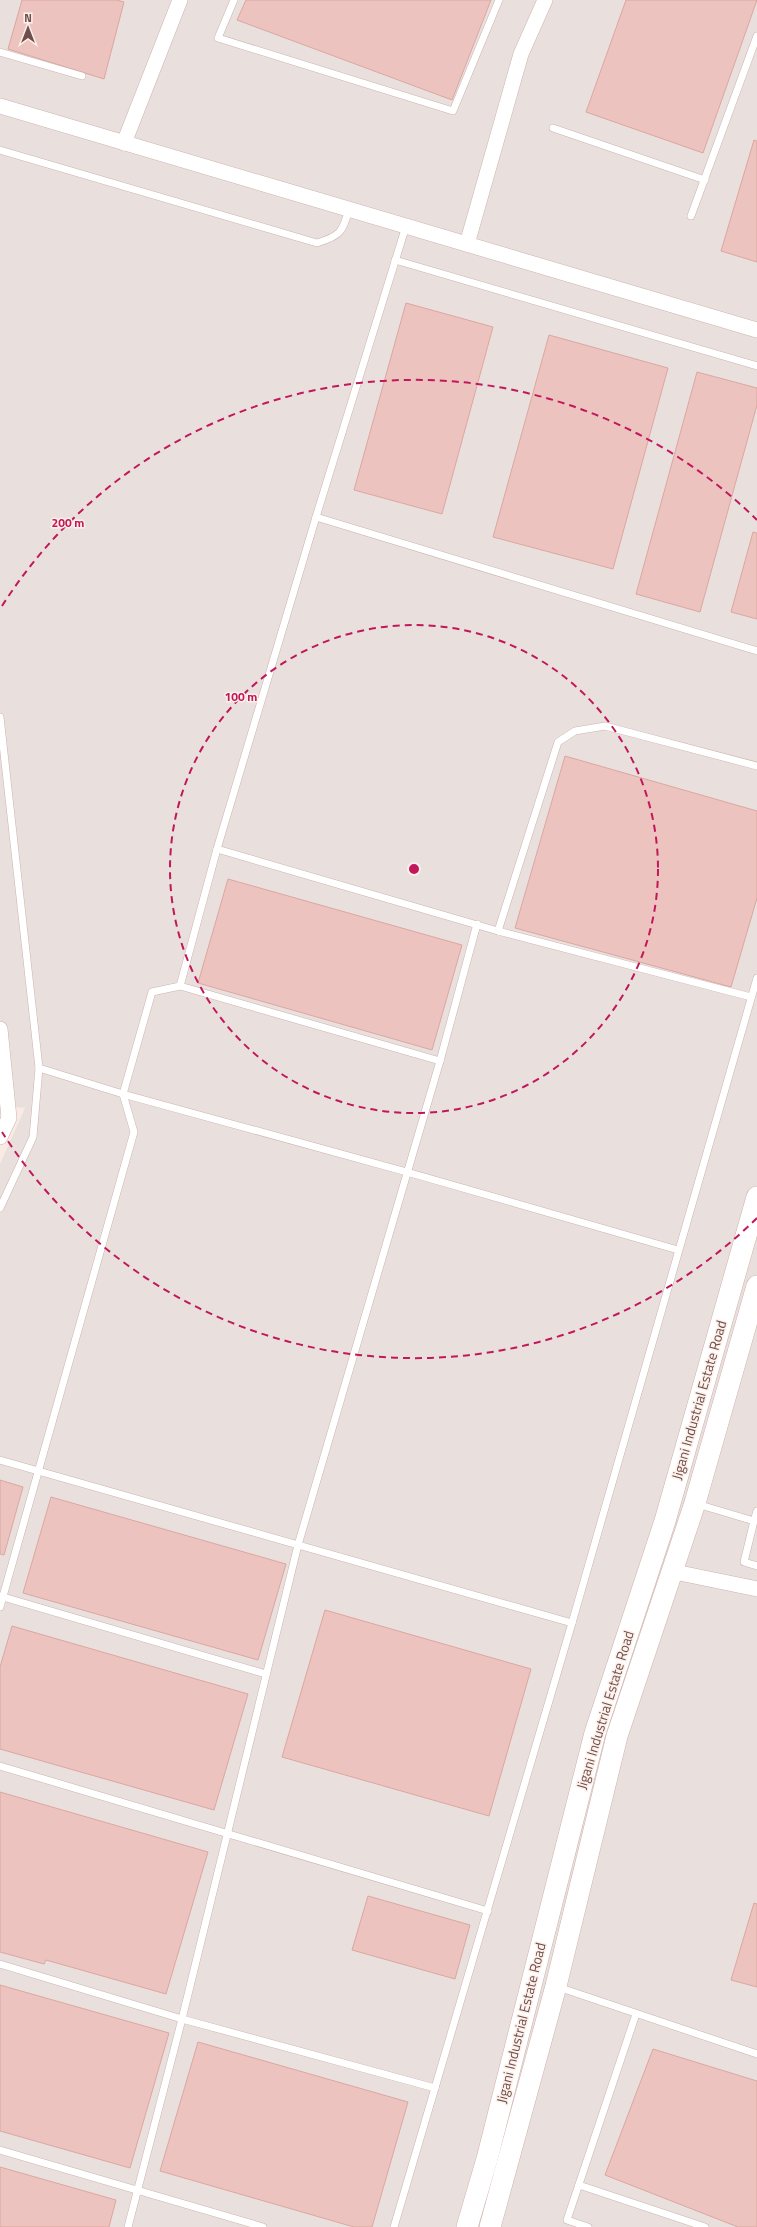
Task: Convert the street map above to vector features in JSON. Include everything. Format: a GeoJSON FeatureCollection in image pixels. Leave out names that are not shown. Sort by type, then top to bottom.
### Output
{"type":"FeatureCollection","features":[{"type":"Feature","properties":{"kind":"main road","name":"Jigani Industrial Estate Road"},"geometry":{"type":"LineString","coordinates":[[467,2227],[487,2159],[595,1733],[665,1521],[757,1197]]}},
{"type":"Feature","properties":{"kind":"main road","name":"Jigani Industrial Estate Road"},"geometry":{"type":"LineString","coordinates":[[490,2227],[556,1986],[617,1736],[670,1571],[695,1503],[757,1286]]}},
{"type":"Feature","properties":{"kind":"street"},"geometry":{"type":"LineString","coordinates":[[124,144],[180,0]]}},
{"type":"Feature","properties":{"kind":"street"},"geometry":{"type":"LineString","coordinates":[[467,244],[521,54],[545,0]]}},
{"type":"Feature","properties":{"kind":"street"},"geometry":{"type":"LineString","coordinates":[[0,106],[124,144],[757,330]]}},
{"type":"Feature","properties":{"kind":"street"},"geometry":{"type":"LineString","coordinates":[[0,1029],[9,1118],[0,1137]]}},
{"type":"Feature","properties":{"kind":"street"},"geometry":{"type":"LineString","coordinates":[[670,1571],[757,1589]]}},
{"type":"Feature","properties":{"kind":"lane"},"geometry":{"type":"LineString","coordinates":[[234,0],[218,38],[453,111],[499,0]]}},
{"type":"Feature","properties":{"kind":"lane"},"geometry":{"type":"LineString","coordinates":[[691,216],[757,36]]}},
{"type":"Feature","properties":{"kind":"lane"},"geometry":{"type":"LineString","coordinates":[[0,52],[82,76]]}},
{"type":"Feature","properties":{"kind":"lane"},"geometry":{"type":"LineString","coordinates":[[553,128],[705,180]]}},
{"type":"Feature","properties":{"kind":"lane"},"geometry":{"type":"LineString","coordinates":[[0,150],[317,243],[334,238],[344,229],[348,209]]}},
{"type":"Feature","properties":{"kind":"lane"},"geometry":{"type":"LineString","coordinates":[[180,986],[217,849],[316,517],[406,226]]}},
{"type":"Feature","properties":{"kind":"lane"},"geometry":{"type":"LineString","coordinates":[[395,260],[757,366]]}},
{"type":"Feature","properties":{"kind":"lane"},"geometry":{"type":"LineString","coordinates":[[316,517],[757,651]]}},
{"type":"Feature","properties":{"kind":"lane"},"geometry":{"type":"LineString","coordinates":[[0,717],[39,1068],[32,1137],[0,1208]]}},
{"type":"Feature","properties":{"kind":"lane"},"geometry":{"type":"LineString","coordinates":[[498,931],[558,742],[575,731],[605,726],[757,766]]}},
{"type":"Feature","properties":{"kind":"lane"},"geometry":{"type":"LineString","coordinates":[[217,849],[498,931],[751,997]]}},
{"type":"Feature","properties":{"kind":"lane"},"geometry":{"type":"LineString","coordinates":[[128,2227],[182,2019],[226,1832],[298,1545],[440,1061],[477,924]]}},
{"type":"Feature","properties":{"kind":"lane"},"geometry":{"type":"LineString","coordinates":[[394,2227],[572,1623],[757,978]]}},
{"type":"Feature","properties":{"kind":"lane"},"geometry":{"type":"LineString","coordinates":[[0,1607],[1,1597],[39,1472],[134,1132],[123,1094],[152,992],[180,986],[440,1061]]}},
{"type":"Feature","properties":{"kind":"lane"},"geometry":{"type":"LineString","coordinates":[[39,1068],[123,1094],[407,1172],[678,1250]]}},
{"type":"Feature","properties":{"kind":"lane"},"geometry":{"type":"LineString","coordinates":[[0,1460],[572,1623]]}},
{"type":"Feature","properties":{"kind":"lane"},"geometry":{"type":"LineString","coordinates":[[695,1503],[754,1521]]}},
{"type":"Feature","properties":{"kind":"lane"},"geometry":{"type":"LineString","coordinates":[[757,1511],[744,1562],[757,1566]]}},
{"type":"Feature","properties":{"kind":"lane"},"geometry":{"type":"LineString","coordinates":[[1,1597],[266,1674]]}},
{"type":"Feature","properties":{"kind":"lane"},"geometry":{"type":"LineString","coordinates":[[0,1766],[488,1911]]}},
{"type":"Feature","properties":{"kind":"lane"},"geometry":{"type":"LineString","coordinates":[[0,1964],[182,2019],[435,2088]]}},
{"type":"Feature","properties":{"kind":"lane"},"geometry":{"type":"LineString","coordinates":[[556,1986],[757,2054]]}},
{"type":"Feature","properties":{"kind":"lane"},"geometry":{"type":"LineString","coordinates":[[588,2227],[566,2224],[636,2014]]}},
{"type":"Feature","properties":{"kind":"lane"},"geometry":{"type":"LineString","coordinates":[[0,2150],[263,2227]]}},
{"type":"Feature","properties":{"kind":"lane"},"geometry":{"type":"LineString","coordinates":[[579,2185],[705,2227]]}},
{"type":"Feature","properties":{"kind":"shaded area"},"geometry":{"type":"Polygon","coordinates":[[[0,0],[757,0],[757,2227],[0,2227],[0,1164],[25,1108],[0,1106],[0,0]]]}},
{"type":"Feature","properties":{"kind":"building"},"geometry":{"type":"Polygon","coordinates":[[[22,0],[117,0],[124,2],[104,79],[8,49],[22,0]]]}},
{"type":"Feature","properties":{"kind":"building"},"geometry":{"type":"Polygon","coordinates":[[[246,0],[491,0],[452,100],[237,20],[246,0]]]}},
{"type":"Feature","properties":{"kind":"building"},"geometry":{"type":"Polygon","coordinates":[[[626,0],[757,0],[703,153],[586,112],[626,0]]]}},
{"type":"Feature","properties":{"kind":"building"},"geometry":{"type":"Polygon","coordinates":[[[754,140],[757,141],[757,262],[721,251],[754,140]]]}},
{"type":"Feature","properties":{"kind":"building"},"geometry":{"type":"Polygon","coordinates":[[[406,303],[493,327],[442,514],[354,490],[406,303]]]}},
{"type":"Feature","properties":{"kind":"building"},"geometry":{"type":"Polygon","coordinates":[[[549,335],[668,368],[613,569],[493,537],[549,335]]]}},
{"type":"Feature","properties":{"kind":"building"},"geometry":{"type":"Polygon","coordinates":[[[697,372],[757,388],[757,405],[700,612],[636,594],[697,372]]]}},
{"type":"Feature","properties":{"kind":"building"},"geometry":{"type":"Polygon","coordinates":[[[753,532],[757,533],[757,619],[731,612],[753,532]]]}},
{"type":"Feature","properties":{"kind":"building"},"geometry":{"type":"Polygon","coordinates":[[[565,756],[757,811],[757,898],[731,987],[515,928],[565,756]]]}},
{"type":"Feature","properties":{"kind":"building"},"geometry":{"type":"Polygon","coordinates":[[[228,879],[462,945],[432,1050],[198,983],[228,879]]]}},
{"type":"Feature","properties":{"kind":"building"},"geometry":{"type":"Polygon","coordinates":[[[0,1480],[23,1487],[4,1555],[0,1554],[0,1480]]]}},
{"type":"Feature","properties":{"kind":"building"},"geometry":{"type":"Polygon","coordinates":[[[51,1497],[286,1564],[258,1660],[23,1593],[51,1497]]]}},
{"type":"Feature","properties":{"kind":"building"},"geometry":{"type":"Polygon","coordinates":[[[325,1610],[531,1669],[489,1816],[282,1757],[325,1610]]]}},
{"type":"Feature","properties":{"kind":"building"},"geometry":{"type":"Polygon","coordinates":[[[12,1626],[248,1694],[214,1810],[0,1749],[0,1667],[12,1626]]]}},
{"type":"Feature","properties":{"kind":"building"},"geometry":{"type":"Polygon","coordinates":[[[0,1792],[208,1852],[166,1994],[46,1960],[44,1964],[0,1952],[0,1792]]]}},
{"type":"Feature","properties":{"kind":"building"},"geometry":{"type":"Polygon","coordinates":[[[368,1896],[470,1925],[455,1979],[352,1950],[368,1896]]]}},
{"type":"Feature","properties":{"kind":"building"},"geometry":{"type":"Polygon","coordinates":[[[754,1903],[757,1904],[757,1987],[731,1980],[754,1903]]]}},
{"type":"Feature","properties":{"kind":"building"},"geometry":{"type":"Polygon","coordinates":[[[0,1985],[169,2033],[130,2168],[0,2131],[0,1985]]]}},
{"type":"Feature","properties":{"kind":"building"},"geometry":{"type":"Polygon","coordinates":[[[198,2042],[408,2102],[372,2227],[354,2227],[160,2171],[198,2042]]]}},
{"type":"Feature","properties":{"kind":"building"},"geometry":{"type":"Polygon","coordinates":[[[653,2049],[757,2081],[757,2227],[738,2227],[605,2175],[653,2049]]]}},
{"type":"Feature","properties":{"kind":"building"},"geometry":{"type":"Polygon","coordinates":[[[0,2167],[116,2200],[109,2227],[0,2227],[0,2167]]]}}]}
